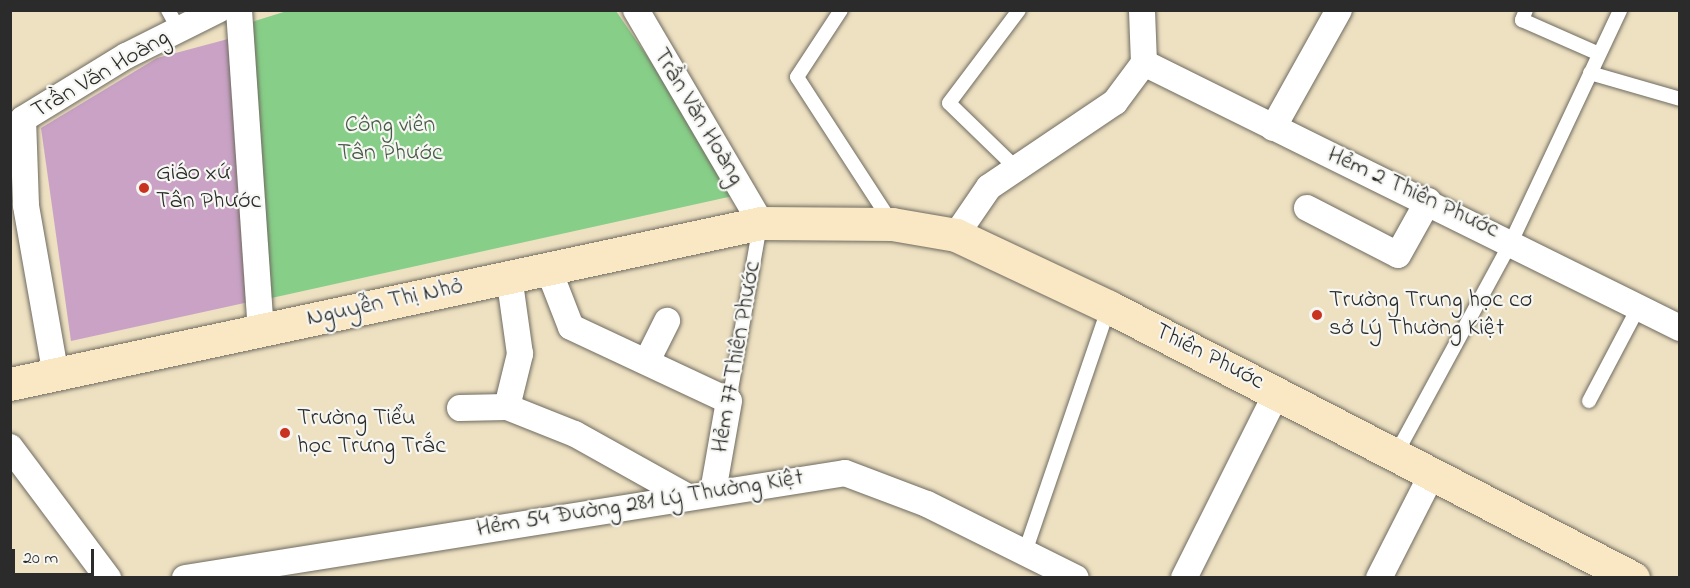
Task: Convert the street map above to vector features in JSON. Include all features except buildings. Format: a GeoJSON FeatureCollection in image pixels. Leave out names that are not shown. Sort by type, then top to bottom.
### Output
{"type":"FeatureCollection","features":[{"type":"Feature","properties":{"kind":"street","name":"Trần Văn Hoàng"},"geometry":{"type":"LineString","coordinates":[[56,376],[15,207],[23,119],[174,20],[218,10]]}},
{"type":"Feature","properties":{"kind":"street"},"geometry":{"type":"LineString","coordinates":[[239,10],[261,329]]}},
{"type":"Feature","properties":{"kind":"street"},"geometry":{"type":"LineString","coordinates":[[956,235],[989,187],[1115,102],[1144,63],[1142,10]]}},
{"type":"Feature","properties":{"kind":"street"},"geometry":{"type":"LineString","coordinates":[[1273,128],[1339,10]]}},
{"type":"Feature","properties":{"kind":"street","name":"Trần Văn Hoàng"},"geometry":{"type":"LineString","coordinates":[[642,14],[761,223]]}},
{"type":"Feature","properties":{"kind":"street","name":"Hẻm 2 Thiên Phước"},"geometry":{"type":"LineString","coordinates":[[1144,63],[1273,128],[1512,240],[1680,328]]}},
{"type":"Feature","properties":{"kind":"street"},"geometry":{"type":"LineString","coordinates":[[1307,208],[1398,255],[1428,201]]}},
{"type":"Feature","properties":{"kind":"street","name":"Nguyễn Thị Nhỏ"},"geometry":{"type":"LineString","coordinates":[[10,384],[56,376],[261,329],[761,223]]}},
{"type":"Feature","properties":{"kind":"street","name":"Thiên Phước"},"geometry":{"type":"LineString","coordinates":[[761,223],[892,224],[956,235],[1109,307],[1277,392],[1633,578]]}},
{"type":"Feature","properties":{"kind":"street"},"geometry":{"type":"LineString","coordinates":[[548,268],[571,327],[729,401]]}},
{"type":"Feature","properties":{"kind":"street"},"geometry":{"type":"LineString","coordinates":[[507,407],[520,354],[509,276]]}},
{"type":"Feature","properties":{"kind":"street"},"geometry":{"type":"LineString","coordinates":[[647,361],[667,321]]}},
{"type":"Feature","properties":{"kind":"street"},"geometry":{"type":"LineString","coordinates":[[1184,578],[1277,392]]}},
{"type":"Feature","properties":{"kind":"street","name":"Hẻm 77 Thiên Phước"},"geometry":{"type":"LineString","coordinates":[[713,492],[729,401]]}},
{"type":"Feature","properties":{"kind":"street"},"geometry":{"type":"LineString","coordinates":[[460,408],[507,407],[575,434],[686,496]]}},
{"type":"Feature","properties":{"kind":"street"},"geometry":{"type":"LineString","coordinates":[[10,447],[108,578]]}},
{"type":"Feature","properties":{"kind":"street","name":"Hẻm 54 Đường 281 Lý Thường Kiệt"},"geometry":{"type":"LineString","coordinates":[[185,578],[686,496],[845,473],[927,504],[1076,578]]}},
{"type":"Feature","properties":{"kind":"street"},"geometry":{"type":"LineString","coordinates":[[1379,578],[1432,474]]}},
{"type":"Feature","properties":{"kind":"lane"},"geometry":{"type":"LineString","coordinates":[[841,10],[797,76],[892,224]]}},
{"type":"Feature","properties":{"kind":"lane"},"geometry":{"type":"LineString","coordinates":[[1016,168],[949,103],[1019,10]]}},
{"type":"Feature","properties":{"kind":"lane"},"geometry":{"type":"LineString","coordinates":[[1526,10],[1522,20],[1599,54]]}},
{"type":"Feature","properties":{"kind":"lane"},"geometry":{"type":"LineString","coordinates":[[1396,454],[1512,240],[1620,10]]}},
{"type":"Feature","properties":{"kind":"lane"},"geometry":{"type":"LineString","coordinates":[[1590,73],[1680,99]]}},
{"type":"Feature","properties":{"kind":"lane","name":"Hẻm 77 Thiên Phước"},"geometry":{"type":"LineString","coordinates":[[729,401],[761,223]]}},
{"type":"Feature","properties":{"kind":"lane"},"geometry":{"type":"LineString","coordinates":[[1589,401],[1639,306]]}},
{"type":"Feature","properties":{"kind":"lane"},"geometry":{"type":"LineString","coordinates":[[1025,552],[1109,307]]}},
{"type":"Feature","properties":{"kind":"green space","name":"Công viên Tân Phước"},"geometry":{"type":"Polygon","coordinates":[[[290,10],[616,11],[742,194],[267,299],[252,22],[290,10]]]}},
{"type":"Feature","properties":{"kind":"place","name":"Giáo xứ Tân Phước"},"geometry":{"type":"Point","coordinates":[144,188]}},
{"type":"Feature","properties":{"kind":"place","name":"Trường Trung học cơ sở Lý Thường Kiệt"},"geometry":{"type":"Point","coordinates":[1317,315]}},
{"type":"Feature","properties":{"kind":"place","name":"Trường Tiểu học Trưng Trắc"},"geometry":{"type":"Point","coordinates":[285,433]}}]}
